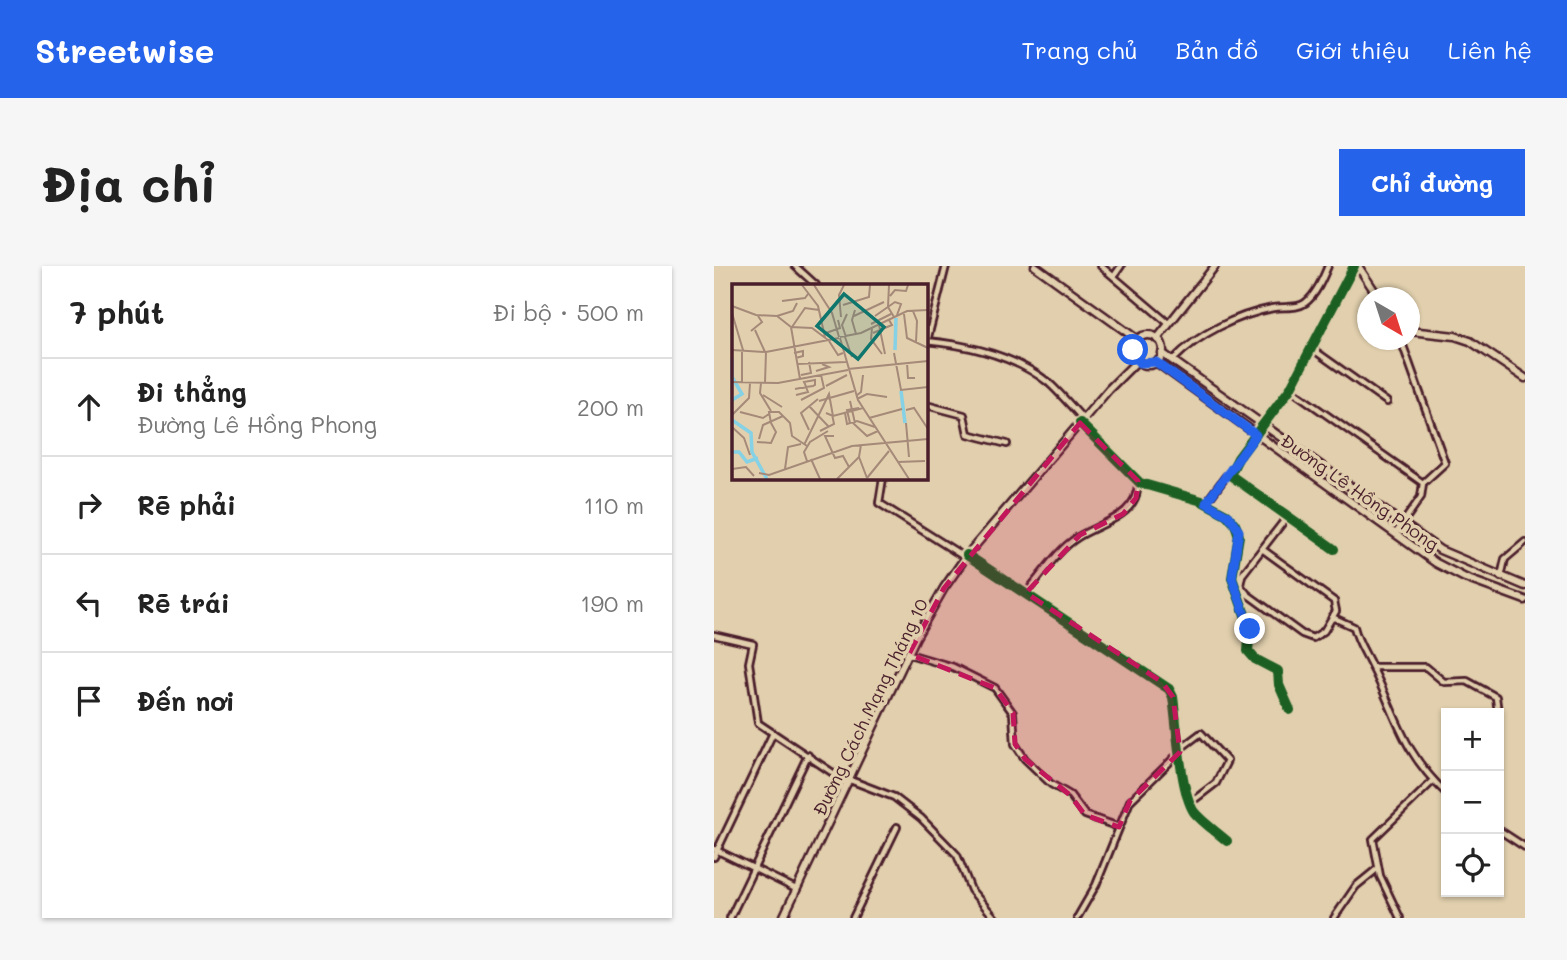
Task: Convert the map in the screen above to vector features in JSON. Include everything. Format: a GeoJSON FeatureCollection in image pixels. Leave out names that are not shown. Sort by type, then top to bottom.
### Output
{"type":"FeatureCollection","features":[{"type":"Feature","properties":{"kind":"main road"},"geometry":{"type":"LineString","coordinates":[[1035,266],[1138,340]]}},
{"type":"Feature","properties":{"kind":"main road"},"geometry":{"type":"LineString","coordinates":[[1157,339],[1215,266]]}},
{"type":"Feature","properties":{"kind":"main road"},"geometry":{"type":"LineString","coordinates":[[1356,266],[1371,287]]}},
{"type":"Feature","properties":{"kind":"main road"},"geometry":{"type":"LineString","coordinates":[[1420,332],[1455,336],[1470,341],[1525,378]]}},
{"type":"Feature","properties":{"kind":"main road"},"geometry":{"type":"LineString","coordinates":[[1147,336],[1157,339],[1162,353],[1156,362],[1146,365],[1138,361],[1133,350],[1138,340],[1147,336]]}},
{"type":"Feature","properties":{"kind":"main road","name":"Đường Lê Hồng Phong"},"geometry":{"type":"LineString","coordinates":[[1162,353],[1440,550],[1521,584]]}},
{"type":"Feature","properties":{"kind":"main road","name":"Đường Cách Mạng Tháng 10"},"geometry":{"type":"LineString","coordinates":[[783,918],[925,618],[966,556],[1082,421],[1138,361]]}},
{"type":"Feature","properties":{"kind":"main road","name":"Đường Lê Hồng Phong"},"geometry":{"type":"LineString","coordinates":[[1156,362],[1436,563],[1465,578],[1525,600]]}},
{"type":"Feature","properties":{"kind":"main road"},"geometry":{"type":"LineString","coordinates":[[1513,596],[1521,584]]}},
{"type":"Feature","properties":{"kind":"street"},"geometry":{"type":"LineString","coordinates":[[795,266],[815,284]]}},
{"type":"Feature","properties":{"kind":"street"},"geometry":{"type":"LineString","coordinates":[[928,334],[946,266]]}},
{"type":"Feature","properties":{"kind":"street"},"geometry":{"type":"LineString","coordinates":[[1101,266],[1168,323]]}},
{"type":"Feature","properties":{"kind":"street"},"geometry":{"type":"LineString","coordinates":[[1114,276],[1121,266]]}},
{"type":"Feature","properties":{"kind":"street"},"geometry":{"type":"LineString","coordinates":[[1173,360],[1190,344],[1227,324],[1272,308],[1303,305],[1313,295],[1328,266]]}},
{"type":"Feature","properties":{"kind":"street"},"geometry":{"type":"LineString","coordinates":[[1206,503],[1290,389],[1356,266]]}},
{"type":"Feature","properties":{"kind":"street"},"geometry":{"type":"LineString","coordinates":[[928,341],[969,346],[1006,359],[1047,382],[1138,481],[1206,503],[1229,516],[1239,531],[1232,578],[1250,629],[1248,650],[1255,659],[1278,671],[1279,685],[1290,710]]}},
{"type":"Feature","properties":{"kind":"street"},"geometry":{"type":"LineString","coordinates":[[1311,348],[1387,402]]}},
{"type":"Feature","properties":{"kind":"street"},"geometry":{"type":"LineString","coordinates":[[1395,534],[1421,496],[1423,483],[1445,463],[1405,350]]}},
{"type":"Feature","properties":{"kind":"street"},"geometry":{"type":"LineString","coordinates":[[1290,389],[1423,483]]}},
{"type":"Feature","properties":{"kind":"street"},"geometry":{"type":"LineString","coordinates":[[928,406],[964,415],[968,434],[1007,444]]}},
{"type":"Feature","properties":{"kind":"street"},"geometry":{"type":"LineString","coordinates":[[1230,472],[1233,479],[1334,549]]}},
{"type":"Feature","properties":{"kind":"street"},"geometry":{"type":"LineString","coordinates":[[883,480],[879,503],[1026,593],[1169,689],[1173,697],[1190,803],[1198,816],[1227,841]]}},
{"type":"Feature","properties":{"kind":"street"},"geometry":{"type":"LineString","coordinates":[[1026,593],[1079,536],[1123,514],[1136,498],[1138,481]]}},
{"type":"Feature","properties":{"kind":"street"},"geometry":{"type":"LineString","coordinates":[[1262,549],[1334,601],[1336,611],[1324,631],[1313,638],[1302,634],[1247,594],[1241,585],[1242,575],[1262,549],[1287,517]]}},
{"type":"Feature","properties":{"kind":"street"},"geometry":{"type":"LineString","coordinates":[[1501,577],[1505,559],[1525,542]]}},
{"type":"Feature","properties":{"kind":"street"},"geometry":{"type":"LineString","coordinates":[[1332,617],[1353,625],[1360,648],[1373,667],[1398,730],[1441,788]]}},
{"type":"Feature","properties":{"kind":"street"},"geometry":{"type":"LineString","coordinates":[[714,635],[752,642],[749,663],[755,719],[849,782],[894,797],[921,818],[957,855],[971,890],[995,918]]}},
{"type":"Feature","properties":{"kind":"street"},"geometry":{"type":"LineString","coordinates":[[909,654],[989,683],[1013,713],[1015,744],[1025,759],[1051,784],[1070,795],[1085,815],[1119,827]]}},
{"type":"Feature","properties":{"kind":"street"},"geometry":{"type":"LineString","coordinates":[[1373,667],[1413,665],[1433,670],[1444,682],[1467,681],[1496,697],[1497,708]]}},
{"type":"Feature","properties":{"kind":"street"},"geometry":{"type":"LineString","coordinates":[[714,857],[773,733]]}},
{"type":"Feature","properties":{"kind":"street"},"geometry":{"type":"LineString","coordinates":[[1077,918],[1096,885],[1132,798],[1201,733],[1227,761],[1216,783],[1190,803]]}},
{"type":"Feature","properties":{"kind":"street"},"geometry":{"type":"LineString","coordinates":[[730,918],[808,755]]}},
{"type":"Feature","properties":{"kind":"street"},"geometry":{"type":"LineString","coordinates":[[1400,918],[1378,869],[1375,836],[1433,781]]}},
{"type":"Feature","properties":{"kind":"street"},"geometry":{"type":"LineString","coordinates":[[853,918],[897,827]]}},
{"type":"Feature","properties":{"kind":"street"},"geometry":{"type":"LineString","coordinates":[[1504,833],[1525,847]]}},
{"type":"Feature","properties":{"kind":"street"},"geometry":{"type":"LineString","coordinates":[[716,850],[797,890]]}},
{"type":"Feature","properties":{"kind":"street"},"geometry":{"type":"LineString","coordinates":[[1334,918],[1356,886],[1378,869]]}},
{"type":"Feature","properties":{"kind":"highlighted area"},"geometry":{"type":"Polygon","coordinates":[[[1080,423],[1138,481],[1136,498],[1123,514],[1080,535],[1026,593],[1162,682],[1173,697],[1180,752],[1130,801],[1119,827],[1085,815],[1070,795],[1025,759],[1015,744],[1013,713],[995,688],[909,654],[944,588],[1080,423]]]}},
{"type":"Feature","properties":{"kind":"cycle path"},"geometry":{"type":"LineString","coordinates":[[1334,549],[1230,475],[1238,458],[1290,389],[1354,266]]}},
{"type":"Feature","properties":{"kind":"cycle path"},"geometry":{"type":"LineString","coordinates":[[1080,423],[1140,483],[1202,501],[1226,514],[1235,524],[1239,536],[1232,578],[1250,629],[1248,651],[1255,659],[1278,671],[1279,685],[1290,710]]}},
{"type":"Feature","properties":{"kind":"cycle path"},"geometry":{"type":"LineString","coordinates":[[967,555],[1169,689],[1173,697],[1182,774],[1189,802],[1194,812],[1227,841]]}},
{"type":"Feature","properties":{"kind":"route"},"geometry":{"type":"LineString","coordinates":[[1133,350],[1140,363],[1146,365],[1156,362],[1256,435],[1206,503],[1226,513],[1239,531],[1232,578],[1250,629]]}}]}
